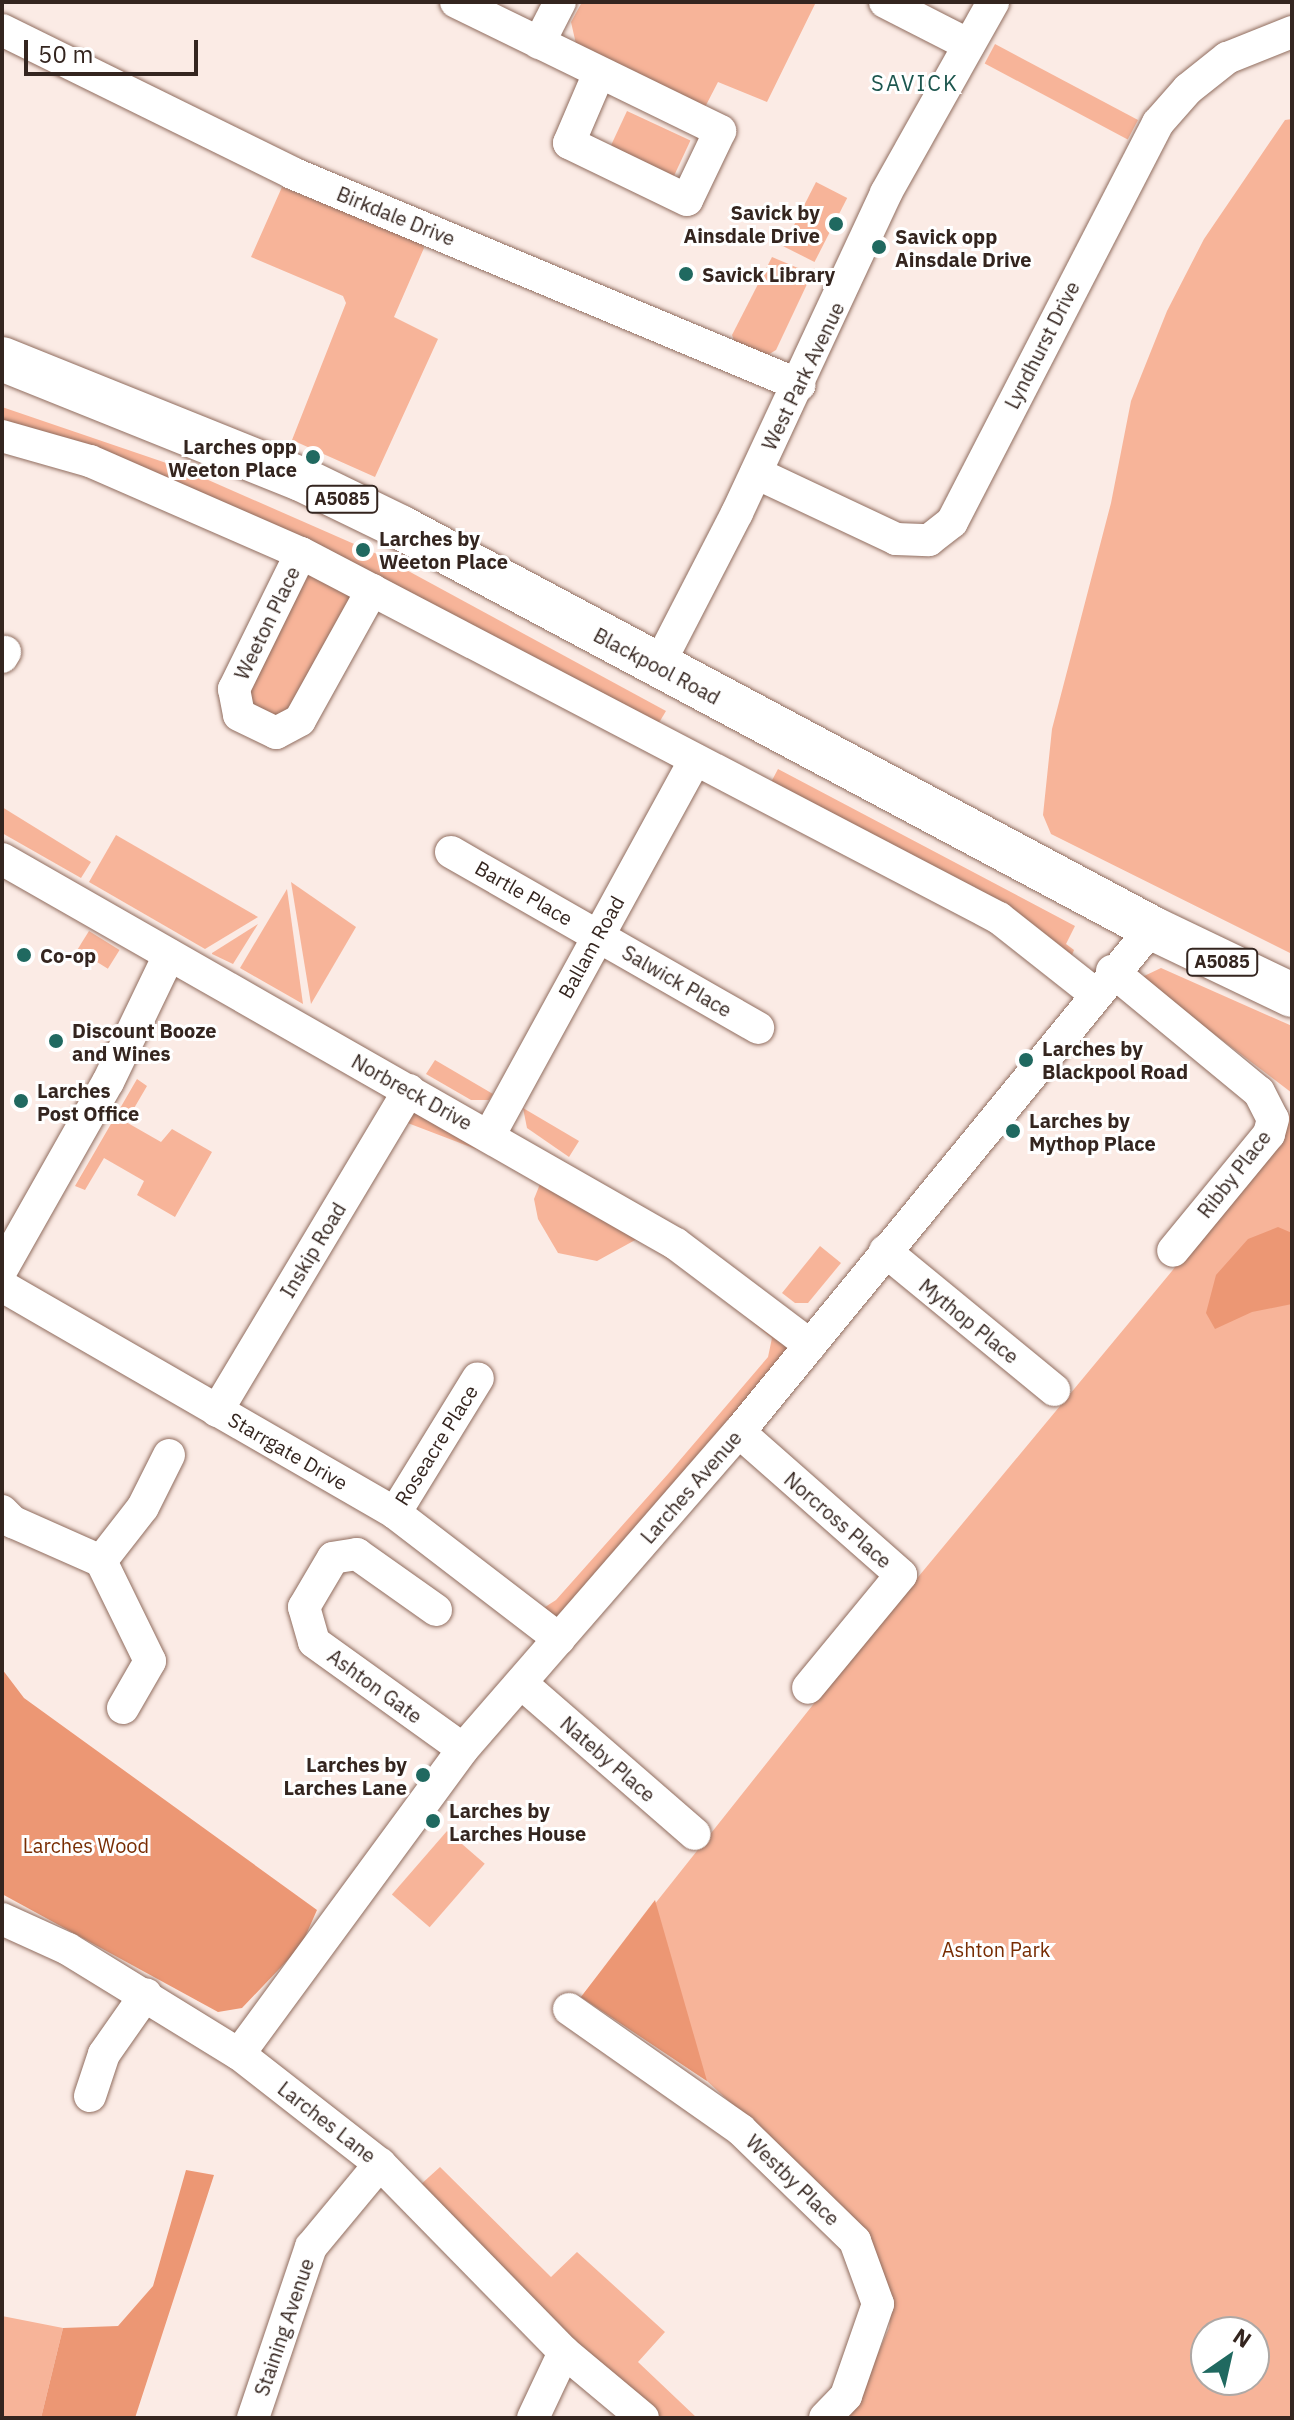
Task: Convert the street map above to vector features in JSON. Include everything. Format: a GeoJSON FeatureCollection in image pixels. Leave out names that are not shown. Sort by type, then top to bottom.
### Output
{"type":"FeatureCollection","features":[{"type":"Feature","properties":{"kind":"highway","name":"Blackpool Road"},"geometry":{"type":"LineString","coordinates":[[5,363],[301,479],[1152,928],[1292,995]]}},
{"type":"Feature","properties":{"kind":"street"},"geometry":{"type":"LineString","coordinates":[[456,2],[720,131],[687,200],[569,143],[599,73]]}},
{"type":"Feature","properties":{"kind":"street"},"geometry":{"type":"LineString","coordinates":[[539,43],[560,2]]}},
{"type":"Feature","properties":{"kind":"street"},"geometry":{"type":"LineString","coordinates":[[885,2],[969,45]]}},
{"type":"Feature","properties":{"kind":"street","name":"West Park Avenue"},"geometry":{"type":"LineString","coordinates":[[658,666],[799,385],[886,193],[993,2]]}},
{"type":"Feature","properties":{"kind":"street","name":"Birkdale Drive"},"geometry":{"type":"LineString","coordinates":[[2,30],[292,173],[799,385]]}},
{"type":"Feature","properties":{"kind":"street","name":"Lyndhurst Drive"},"geometry":{"type":"LineString","coordinates":[[756,473],[896,539],[929,540],[952,522],[1158,123],[1188,89],[1227,58],[1292,32]]}},
{"type":"Feature","properties":{"kind":"street"},"geometry":{"type":"LineString","coordinates":[[2,436],[90,461],[301,553],[999,918],[1103,982]]}},
{"type":"Feature","properties":{"kind":"street","name":"Weeton Place"},"geometry":{"type":"LineString","coordinates":[[301,553],[234,689],[239,715],[276,733],[300,720],[372,590]]}},
{"type":"Feature","properties":{"kind":"street","name":"Ballam Road"},"geometry":{"type":"LineString","coordinates":[[489,1136],[695,760]]}},
{"type":"Feature","properties":{"kind":"street","name":"Bartle Place"},"geometry":{"type":"LineString","coordinates":[[451,852],[597,934]]}},
{"type":"Feature","properties":{"kind":"street","name":"Norbreck Drive"},"geometry":{"type":"LineString","coordinates":[[2,859],[676,1244],[810,1345]]}},
{"type":"Feature","properties":{"kind":"street","name":"Larches Avenue"},"geometry":{"type":"LineString","coordinates":[[239,2054],[463,1749],[739,1432],[1103,982],[1152,928]]}},
{"type":"Feature","properties":{"kind":"street","name":"Salwick Place"},"geometry":{"type":"LineString","coordinates":[[597,934],[758,1028]]}},
{"type":"Feature","properties":{"kind":"street"},"geometry":{"type":"LineString","coordinates":[[2,1269],[108,1082],[169,955]]}},
{"type":"Feature","properties":{"kind":"street","name":"Ribby Place"},"geometry":{"type":"LineString","coordinates":[[1103,982],[1259,1092],[1273,1119],[1269,1134],[1173,1251]]}},
{"type":"Feature","properties":{"kind":"street","name":"Inskip Road"},"geometry":{"type":"LineString","coordinates":[[217,1411],[409,1090]]}},
{"type":"Feature","properties":{"kind":"street","name":"Mythop Place"},"geometry":{"type":"LineString","coordinates":[[885,1251],[1054,1390]]}},
{"type":"Feature","properties":{"kind":"street","name":"Starrgate Drive"},"geometry":{"type":"LineString","coordinates":[[2,1286],[395,1513],[559,1639]]}},
{"type":"Feature","properties":{"kind":"street","name":"Roseacre Place"},"geometry":{"type":"LineString","coordinates":[[395,1513],[478,1378]]}},
{"type":"Feature","properties":{"kind":"street","name":"Norcross Place"},"geometry":{"type":"LineString","coordinates":[[739,1432],[901,1575],[808,1688]]}},
{"type":"Feature","properties":{"kind":"street"},"geometry":{"type":"LineString","coordinates":[[101,1561],[143,1507],[169,1455]]}},
{"type":"Feature","properties":{"kind":"street"},"geometry":{"type":"LineString","coordinates":[[2,1511],[13,1522],[101,1561],[150,1661],[123,1708]]}},
{"type":"Feature","properties":{"kind":"street"},"geometry":{"type":"LineString","coordinates":[[405,1587],[435,1545]]}},
{"type":"Feature","properties":{"kind":"street","name":"Ashton Gate"},"geometry":{"type":"LineString","coordinates":[[436,1610],[357,1554],[333,1558],[304,1607],[314,1642],[463,1749]]}},
{"type":"Feature","properties":{"kind":"street","name":"Nateby Place"},"geometry":{"type":"LineString","coordinates":[[521,1683],[695,1834]]}},
{"type":"Feature","properties":{"kind":"street","name":"Larches Lane"},"geometry":{"type":"LineString","coordinates":[[2,1919],[146,1994],[239,2054],[380,2164],[564,2352],[643,2418]]}},
{"type":"Feature","properties":{"kind":"street"},"geometry":{"type":"LineString","coordinates":[[90,2096],[104,2054],[146,1994]]}},
{"type":"Feature","properties":{"kind":"street","name":"Westby Place"},"geometry":{"type":"LineString","coordinates":[[569,2009],[741,2130],[855,2241],[878,2304],[846,2396],[825,2418]]}},
{"type":"Feature","properties":{"kind":"street","name":"Staining Avenue"},"geometry":{"type":"LineString","coordinates":[[253,2418],[311,2247],[380,2164]]}},
{"type":"Feature","properties":{"kind":"street"},"geometry":{"type":"LineString","coordinates":[[533,2418],[564,2352]]}},
{"type":"Feature","properties":{"kind":"green space"},"geometry":{"type":"Polygon","coordinates":[[[582,2],[816,2],[767,102],[718,82],[703,111],[576,44],[571,22],[582,2]]]}},
{"type":"Feature","properties":{"kind":"green space"},"geometry":{"type":"Polygon","coordinates":[[[995,44],[1138,120],[1128,139],[985,63],[995,44]]]}},
{"type":"Feature","properties":{"kind":"green space"},"geometry":{"type":"Polygon","coordinates":[[[627,111],[690,141],[673,178],[610,148],[627,111]]]}},
{"type":"Feature","properties":{"kind":"green space"},"geometry":{"type":"Polygon","coordinates":[[[1292,119],[1292,954],[1051,834],[1043,815],[1052,729],[1111,503],[1131,401],[1167,311],[1204,239],[1285,120],[1292,119]]]}},
{"type":"Feature","properties":{"kind":"green space"},"geometry":{"type":"Polygon","coordinates":[[[816,182],[847,198],[814,262],[783,246],[816,182]]]}},
{"type":"Feature","properties":{"kind":"green space"},"geometry":{"type":"Polygon","coordinates":[[[282,187],[422,243],[424,248],[394,317],[438,339],[375,477],[292,440],[346,303],[343,296],[251,257],[282,187]]]}},
{"type":"Feature","properties":{"kind":"green space"},"geometry":{"type":"Polygon","coordinates":[[[772,257],[805,271],[808,282],[776,350],[763,358],[736,346],[732,335],[772,257]]]}},
{"type":"Feature","properties":{"kind":"green space"},"geometry":{"type":"Polygon","coordinates":[[[2,407],[181,468],[377,554],[666,711],[657,726],[2,426],[2,407]]]}},
{"type":"Feature","properties":{"kind":"green space"},"geometry":{"type":"Polygon","coordinates":[[[302,572],[337,585],[351,598],[287,718],[243,708],[302,572]]]}},
{"type":"Feature","properties":{"kind":"green space"},"geometry":{"type":"Polygon","coordinates":[[[778,769],[1075,926],[1066,944],[1074,950],[1070,960],[769,786],[778,769]]]}},
{"type":"Feature","properties":{"kind":"green space"},"geometry":{"type":"Polygon","coordinates":[[[2,807],[91,862],[81,878],[2,833],[2,807]]]}},
{"type":"Feature","properties":{"kind":"green space"},"geometry":{"type":"Polygon","coordinates":[[[116,835],[258,917],[205,949],[89,882],[116,835]]]}},
{"type":"Feature","properties":{"kind":"green space"},"geometry":{"type":"Polygon","coordinates":[[[291,882],[356,927],[311,1004],[291,882]]]}},
{"type":"Feature","properties":{"kind":"green space"},"geometry":{"type":"Polygon","coordinates":[[[287,889],[303,1004],[240,968],[287,889]]]}},
{"type":"Feature","properties":{"kind":"green space"},"geometry":{"type":"Polygon","coordinates":[[[258,924],[233,964],[212,954],[212,953],[258,924]]]}},
{"type":"Feature","properties":{"kind":"green space"},"geometry":{"type":"Polygon","coordinates":[[[89,931],[120,950],[108,969],[77,950],[89,931]]]}},
{"type":"Feature","properties":{"kind":"green space"},"geometry":{"type":"Polygon","coordinates":[[[1161,968],[1292,1026],[1292,1093],[1140,978],[1161,968]]]}},
{"type":"Feature","properties":{"kind":"green space"},"geometry":{"type":"Polygon","coordinates":[[[435,1060],[493,1094],[489,1100],[471,1100],[426,1074],[435,1060]]]}},
{"type":"Feature","properties":{"kind":"green space"},"geometry":{"type":"Polygon","coordinates":[[[137,1079],[147,1086],[126,1122],[161,1142],[172,1129],[212,1152],[175,1217],[137,1195],[144,1181],[104,1158],[85,1190],[75,1186],[137,1079]]]}},
{"type":"Feature","properties":{"kind":"green space"},"geometry":{"type":"Polygon","coordinates":[[[409,1090],[810,1345],[559,1639],[528,1618],[556,1600],[668,1474],[768,1357],[772,1338],[693,1274],[637,1239],[597,1261],[558,1253],[538,1219],[534,1199],[540,1184],[481,1151],[392,1117],[409,1090]]]}},
{"type":"Feature","properties":{"kind":"green space"},"geometry":{"type":"Polygon","coordinates":[[[523,1108],[579,1141],[569,1157],[527,1128],[523,1108]]]}},
{"type":"Feature","properties":{"kind":"green space","name":"Ashton Park"},"geometry":{"type":"Polygon","coordinates":[[[1292,1111],[1292,2418],[838,2418],[861,2392],[889,2328],[892,2304],[747,2118],[707,2081],[581,1997],[831,1682],[1172,1271],[1292,1111]]]}},
{"type":"Feature","properties":{"kind":"green space"},"geometry":{"type":"Polygon","coordinates":[[[1278,1227],[1292,1233],[1292,1304],[1252,1312],[1215,1329],[1206,1313],[1216,1275],[1248,1239],[1278,1227]]]}},
{"type":"Feature","properties":{"kind":"green space"},"geometry":{"type":"Polygon","coordinates":[[[820,1246],[841,1263],[808,1303],[795,1303],[782,1293],[820,1246]]]}},
{"type":"Feature","properties":{"kind":"green space","name":"Larches Wood"},"geometry":{"type":"Polygon","coordinates":[[[2,1669],[24,1698],[317,1910],[301,1946],[242,2008],[218,2012],[2,1894],[2,1669]]]}},
{"type":"Feature","properties":{"kind":"green space"},"geometry":{"type":"Polygon","coordinates":[[[447,1831],[485,1864],[430,1927],[392,1894],[447,1831]]]}},
{"type":"Feature","properties":{"kind":"green space"},"geometry":{"type":"Polygon","coordinates":[[[655,1900],[707,2081],[581,1997],[655,1900]]]}},
{"type":"Feature","properties":{"kind":"green space"},"geometry":{"type":"Polygon","coordinates":[[[440,2167],[551,2277],[577,2252],[665,2332],[638,2362],[697,2418],[643,2418],[408,2196],[440,2167]]]}},
{"type":"Feature","properties":{"kind":"green space"},"geometry":{"type":"Polygon","coordinates":[[[186,2170],[214,2175],[135,2418],[41,2418],[63,2328],[118,2326],[153,2286],[186,2170]]]}},
{"type":"Feature","properties":{"kind":"green space"},"geometry":{"type":"Polygon","coordinates":[[[2,2316],[63,2328],[41,2418],[2,2418],[2,2316]]]}},
{"type":"Feature","properties":{"kind":"place","name":"Savick by Ainsdale Drive"},"geometry":{"type":"Point","coordinates":[836,224]}},
{"type":"Feature","properties":{"kind":"place","name":"Savick opp Ainsdale Drive"},"geometry":{"type":"Point","coordinates":[879,247]}},
{"type":"Feature","properties":{"kind":"place","name":"Savick Library"},"geometry":{"type":"Point","coordinates":[686,274]}},
{"type":"Feature","properties":{"kind":"place","name":"Larches opp Weeton Place"},"geometry":{"type":"Point","coordinates":[313,457]}},
{"type":"Feature","properties":{"kind":"place","name":"Larches by Weeton Place"},"geometry":{"type":"Point","coordinates":[363,550]}},
{"type":"Feature","properties":{"kind":"place","name":"Co-op"},"geometry":{"type":"Point","coordinates":[24,955]}},
{"type":"Feature","properties":{"kind":"place","name":"Discount Booze and Wines"},"geometry":{"type":"Point","coordinates":[56,1041]}},
{"type":"Feature","properties":{"kind":"place","name":"Larches by Blackpool Road"},"geometry":{"type":"Point","coordinates":[1026,1060]}},
{"type":"Feature","properties":{"kind":"place","name":"Larches Post Office"},"geometry":{"type":"Point","coordinates":[21,1101]}},
{"type":"Feature","properties":{"kind":"place","name":"Larches by Mythop Place"},"geometry":{"type":"Point","coordinates":[1013,1131]}},
{"type":"Feature","properties":{"kind":"place","name":"Larches by Larches Lane"},"geometry":{"type":"Point","coordinates":[423,1775]}},
{"type":"Feature","properties":{"kind":"place","name":"Larches by Larches House"},"geometry":{"type":"Point","coordinates":[433,1821]}},
{"type":"Feature","properties":{"kind":"district","name":"SAVICK"},"geometry":{"type":"Point","coordinates":[915,83]}}]}
